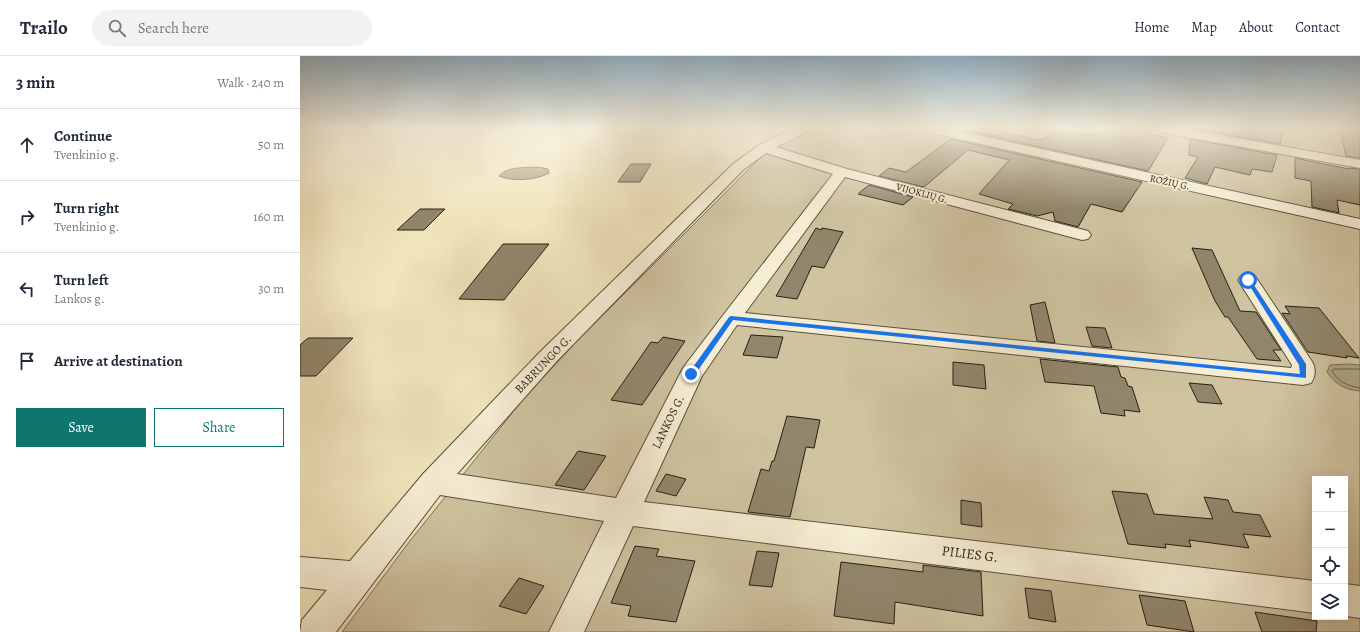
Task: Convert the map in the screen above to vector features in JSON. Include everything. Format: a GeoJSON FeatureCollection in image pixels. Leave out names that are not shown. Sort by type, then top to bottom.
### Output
{"type":"FeatureCollection","features":[{"type":"Feature","properties":{"kind":"street","name":"BABRUNGO G."},"geometry":{"type":"LineString","coordinates":[[314,632],[433,482],[548,357],[738,167],[753,156]]}},
{"type":"Feature","properties":{"kind":"street","name":"VIJOKLIŲ G."},"geometry":{"type":"LineString","coordinates":[[790,156],[842,172],[1082,235]]}},
{"type":"Feature","properties":{"kind":"street","name":"ROŽIŲ G."},"geometry":{"type":"LineString","coordinates":[[1053,156],[1360,224]]}},
{"type":"Feature","properties":{"kind":"street"},"geometry":{"type":"LineString","coordinates":[[1315,156],[1360,164]]}},
{"type":"Feature","properties":{"kind":"street","name":"LANKOS G."},"geometry":{"type":"LineString","coordinates":[[566,632],[691,374],[731,318],[842,172]]}},
{"type":"Feature","properties":{"kind":"street"},"geometry":{"type":"LineString","coordinates":[[731,318],[1303,376],[1303,364],[1248,280]]}},
{"type":"Feature","properties":{"kind":"street","name":"PILIES G."},"geometry":{"type":"LineString","coordinates":[[433,482],[625,512],[1312,596]]}},
{"type":"Feature","properties":{"kind":"street"},"geometry":{"type":"LineString","coordinates":[[300,572],[357,577]]}},
{"type":"Feature","properties":{"kind":"street"},"geometry":{"type":"LineString","coordinates":[[1348,600],[1360,602]]}},
{"type":"Feature","properties":{"kind":"shaded area"},"geometry":{"type":"Polygon","coordinates":[[[762,156],[1360,156],[1360,632],[342,632],[409,542],[521,402],[573,345],[762,156]]]}},
{"type":"Feature","properties":{"kind":"water"},"geometry":{"type":"Polygon","coordinates":[[[538,167],[548,169],[549,173],[532,179],[518,180],[499,176],[502,173],[512,169],[538,167]]]}},
{"type":"Feature","properties":{"kind":"water"},"geometry":{"type":"Polygon","coordinates":[[[1330,365],[1360,365],[1360,391],[1341,386],[1333,380],[1327,372],[1330,365]]]}},
{"type":"Feature","properties":{"kind":"building"},"geometry":{"type":"Polygon","coordinates":[[[928,156],[961,156],[924,187],[879,176],[889,168],[906,172],[928,156]]]}},
{"type":"Feature","properties":{"kind":"building"},"geometry":{"type":"Polygon","coordinates":[[[992,156],[1026,156],[1142,182],[1122,212],[1091,204],[1078,227],[1055,221],[1053,212],[1037,216],[1008,209],[1013,204],[979,194],[1009,160],[992,156]]]}},
{"type":"Feature","properties":{"kind":"building"},"geometry":{"type":"Polygon","coordinates":[[[1080,156],[1157,156],[1148,171],[1080,156]]]}},
{"type":"Feature","properties":{"kind":"building"},"geometry":{"type":"Polygon","coordinates":[[[1193,156],[1277,156],[1272,172],[1252,169],[1250,175],[1215,167],[1207,184],[1185,178],[1198,157],[1193,156]]]}},
{"type":"Feature","properties":{"kind":"building"},"geometry":{"type":"Polygon","coordinates":[[[1346,156],[1360,156],[1360,158],[1346,156]]]}},
{"type":"Feature","properties":{"kind":"building"},"geometry":{"type":"Polygon","coordinates":[[[1295,158],[1349,169],[1360,169],[1360,205],[1337,200],[1339,213],[1312,207],[1311,181],[1295,178],[1295,158]]]}},
{"type":"Feature","properties":{"kind":"building"},"geometry":{"type":"Polygon","coordinates":[[[631,164],[651,164],[640,182],[618,182],[631,164]]]}},
{"type":"Feature","properties":{"kind":"building"},"geometry":{"type":"Polygon","coordinates":[[[869,185],[913,197],[903,205],[858,194],[869,185]]]}},
{"type":"Feature","properties":{"kind":"building"},"geometry":{"type":"Polygon","coordinates":[[[420,209],[445,209],[424,230],[397,230],[420,209]]]}},
{"type":"Feature","properties":{"kind":"building"},"geometry":{"type":"Polygon","coordinates":[[[816,228],[821,230],[822,228],[843,232],[824,268],[812,266],[797,299],[776,296],[816,228]]]}},
{"type":"Feature","properties":{"kind":"building"},"geometry":{"type":"Polygon","coordinates":[[[503,244],[549,244],[504,300],[459,299],[503,244]]]}},
{"type":"Feature","properties":{"kind":"building"},"geometry":{"type":"Polygon","coordinates":[[[1192,248],[1212,250],[1240,311],[1256,312],[1281,350],[1273,350],[1281,361],[1257,359],[1228,317],[1225,317],[1215,301],[1192,248]]]}},
{"type":"Feature","properties":{"kind":"building"},"geometry":{"type":"Polygon","coordinates":[[[1045,302],[1055,343],[1037,341],[1030,305],[1045,302]]]}},
{"type":"Feature","properties":{"kind":"building"},"geometry":{"type":"Polygon","coordinates":[[[1285,306],[1319,308],[1359,358],[1346,356],[1347,358],[1308,352],[1282,313],[1290,314],[1285,306]]]}},
{"type":"Feature","properties":{"kind":"building"},"geometry":{"type":"Polygon","coordinates":[[[1086,327],[1105,328],[1112,348],[1092,346],[1086,327]]]}},
{"type":"Feature","properties":{"kind":"building"},"geometry":{"type":"Polygon","coordinates":[[[751,335],[783,337],[777,358],[743,355],[751,335]]]}},
{"type":"Feature","properties":{"kind":"building"},"geometry":{"type":"Polygon","coordinates":[[[663,337],[685,341],[642,405],[611,400],[651,342],[658,343],[663,337]]]}},
{"type":"Feature","properties":{"kind":"building"},"geometry":{"type":"Polygon","coordinates":[[[308,338],[353,338],[316,376],[300,376],[300,345],[308,338]]]}},
{"type":"Feature","properties":{"kind":"building"},"geometry":{"type":"Polygon","coordinates":[[[1040,359],[1118,367],[1121,377],[1125,378],[1128,386],[1132,387],[1140,412],[1124,410],[1125,416],[1101,413],[1094,386],[1045,382],[1040,359]]]}},
{"type":"Feature","properties":{"kind":"building"},"geometry":{"type":"Polygon","coordinates":[[[953,362],[984,365],[986,389],[953,385],[953,362]]]}},
{"type":"Feature","properties":{"kind":"building"},"geometry":{"type":"Polygon","coordinates":[[[1189,383],[1212,385],[1222,404],[1198,402],[1189,383]]]}},
{"type":"Feature","properties":{"kind":"building"},"geometry":{"type":"Polygon","coordinates":[[[787,416],[820,420],[814,448],[806,447],[790,517],[748,512],[761,469],[769,471],[772,461],[774,461],[787,416]]]}},
{"type":"Feature","properties":{"kind":"building"},"geometry":{"type":"Polygon","coordinates":[[[578,451],[606,456],[584,490],[555,485],[578,451]]]}},
{"type":"Feature","properties":{"kind":"building"},"geometry":{"type":"Polygon","coordinates":[[[666,474],[686,479],[676,496],[656,491],[666,474]]]}},
{"type":"Feature","properties":{"kind":"building"},"geometry":{"type":"Polygon","coordinates":[[[1112,491],[1147,494],[1154,514],[1213,519],[1204,497],[1228,500],[1233,512],[1260,515],[1271,537],[1243,534],[1249,548],[1189,540],[1191,547],[1165,544],[1166,548],[1128,544],[1112,491]]]}},
{"type":"Feature","properties":{"kind":"building"},"geometry":{"type":"Polygon","coordinates":[[[961,500],[981,503],[982,527],[961,524],[961,500]]]}},
{"type":"Feature","properties":{"kind":"building"},"geometry":{"type":"Polygon","coordinates":[[[635,546],[659,549],[656,556],[695,561],[676,622],[628,616],[631,606],[611,603],[635,546]]]}},
{"type":"Feature","properties":{"kind":"building"},"geometry":{"type":"Polygon","coordinates":[[[757,551],[779,553],[772,587],[749,585],[757,551]]]}},
{"type":"Feature","properties":{"kind":"building"},"geometry":{"type":"Polygon","coordinates":[[[841,562],[923,572],[923,565],[981,572],[983,616],[895,602],[894,624],[834,616],[841,562]]]}},
{"type":"Feature","properties":{"kind":"building"},"geometry":{"type":"Polygon","coordinates":[[[519,578],[544,586],[526,614],[499,606],[519,578]]]}},
{"type":"Feature","properties":{"kind":"building"},"geometry":{"type":"Polygon","coordinates":[[[1025,588],[1051,591],[1056,622],[1029,618],[1025,588]]]}},
{"type":"Feature","properties":{"kind":"building"},"geometry":{"type":"Polygon","coordinates":[[[1139,595],[1185,601],[1194,632],[1147,625],[1139,595]]]}},
{"type":"Feature","properties":{"kind":"building"},"geometry":{"type":"Polygon","coordinates":[[[1255,612],[1317,621],[1316,632],[1262,632],[1255,612]]]}},
{"type":"Feature","properties":{"kind":"route"},"geometry":{"type":"LineString","coordinates":[[691,374],[731,318],[1303,376],[1303,364],[1248,280]]}}]}
